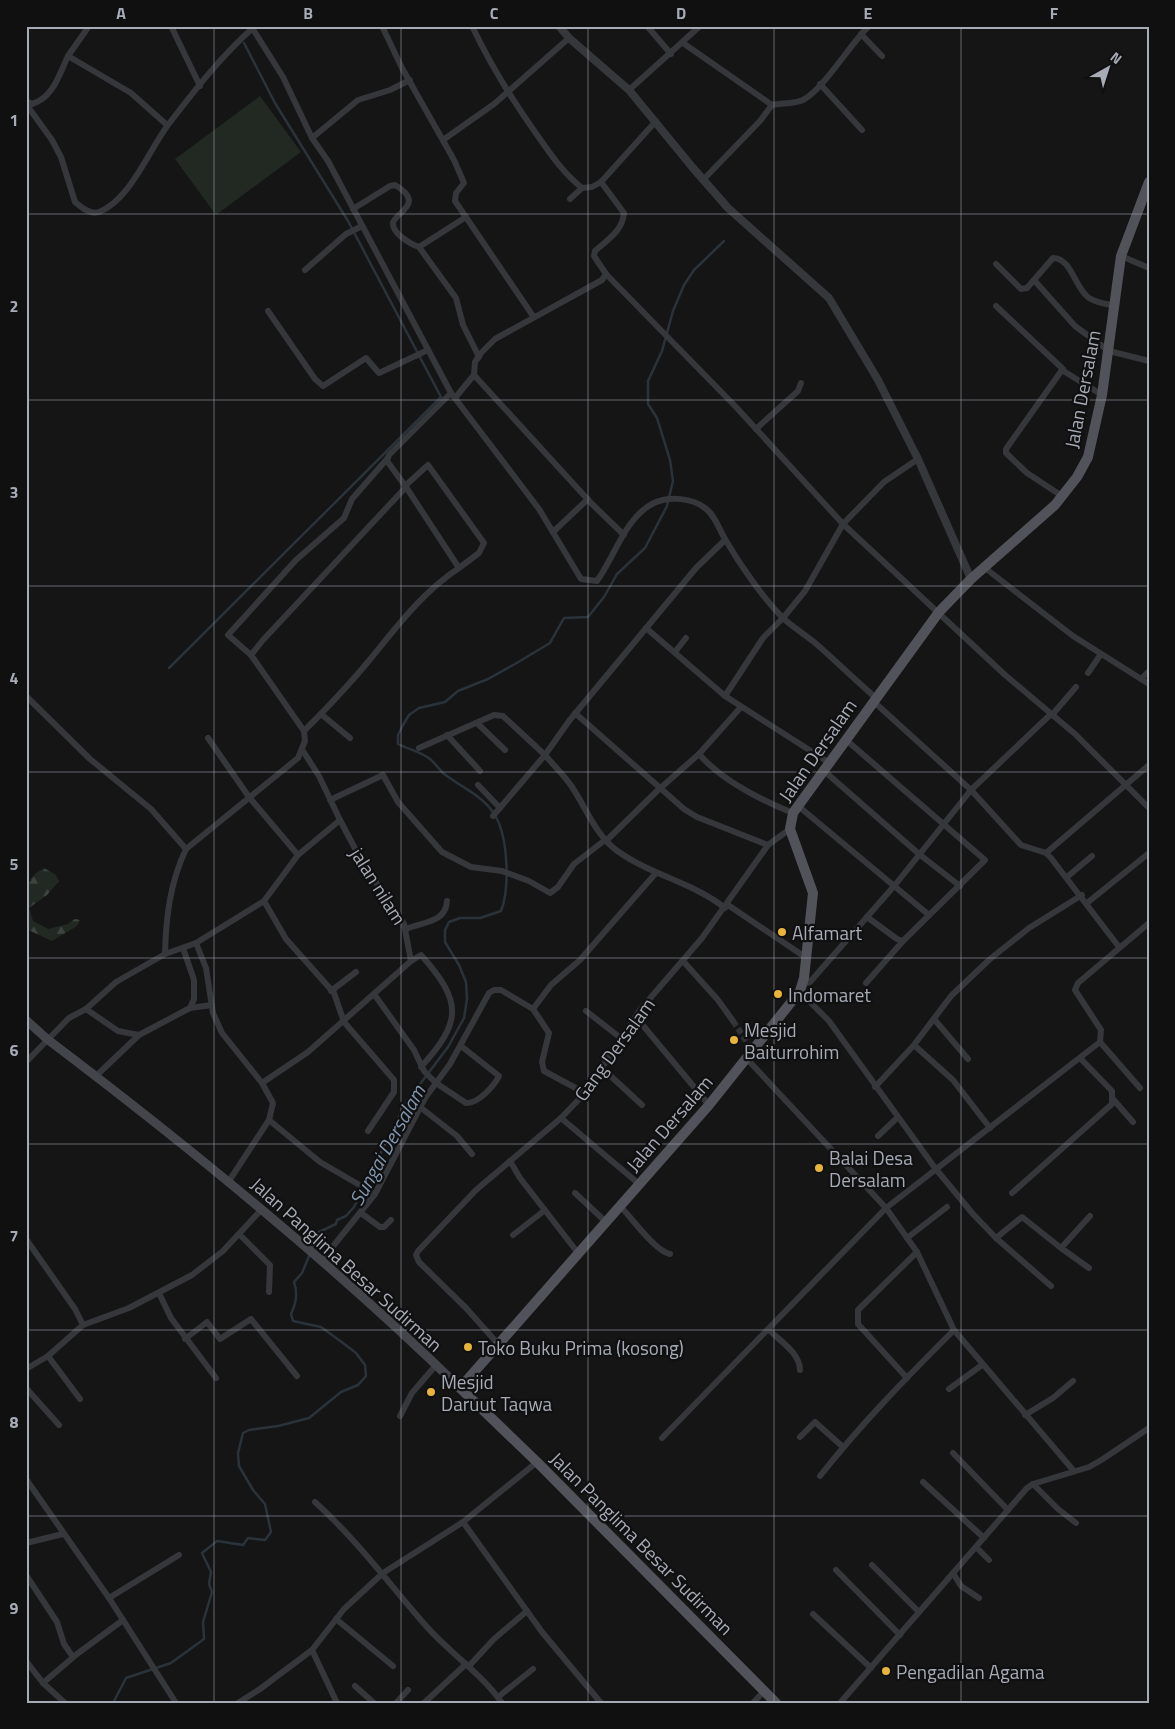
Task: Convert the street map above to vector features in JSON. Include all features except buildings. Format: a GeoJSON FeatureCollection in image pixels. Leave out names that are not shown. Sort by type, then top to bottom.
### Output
{"type":"FeatureCollection","features":[{"type":"Feature","properties":{"kind":"main road","name":"Jalan Dersalam"},"geometry":{"type":"LineString","coordinates":[[460,1388],[709,1105],[801,988],[813,893],[790,829],[795,809],[939,612],[971,579],[1054,506],[1088,457],[1102,395],[1116,306],[1121,256],[1149,182]]}},
{"type":"Feature","properties":{"kind":"main road","name":"Jalan Panglima Besar Sudirman"},"geometry":{"type":"LineString","coordinates":[[26,1020],[47,1039],[229,1182],[320,1258],[537,1462],[776,1703]]}},
{"type":"Feature","properties":{"kind":"street"},"geometry":{"type":"LineString","coordinates":[[89,26],[68,56],[55,84],[43,101],[27,105],[52,140],[61,157],[75,202],[91,212],[99,212],[114,202],[131,182],[168,126],[223,56],[252,27],[283,77],[312,138],[328,161],[353,209],[360,227],[425,351],[453,395],[539,509],[581,579],[597,581],[610,564],[624,535],[642,510],[664,500],[675,499],[688,499],[707,509],[725,540],[756,584],[784,618],[971,790],[1021,845],[1046,853],[1082,895],[1119,947]]}},
{"type":"Feature","properties":{"kind":"street"},"geometry":{"type":"LineString","coordinates":[[171,26],[200,86]]}},
{"type":"Feature","properties":{"kind":"street"},"geometry":{"type":"LineString","coordinates":[[382,26],[464,183],[456,193],[455,201],[533,316]]}},
{"type":"Feature","properties":{"kind":"street"},"geometry":{"type":"LineString","coordinates":[[472,26],[507,92],[569,178],[582,188]]}},
{"type":"Feature","properties":{"kind":"street"},"geometry":{"type":"LineString","coordinates":[[559,26],[569,38],[629,90],[728,208],[829,298],[878,380],[918,459],[971,579]]}},
{"type":"Feature","properties":{"kind":"street"},"geometry":{"type":"LineString","coordinates":[[647,26],[671,54]]}},
{"type":"Feature","properties":{"kind":"street"},"geometry":{"type":"LineString","coordinates":[[629,90],[700,26]]}},
{"type":"Feature","properties":{"kind":"street"},"geometry":{"type":"LineString","coordinates":[[683,43],[772,105],[797,102],[806,98],[869,26]]}},
{"type":"Feature","properties":{"kind":"street"},"geometry":{"type":"LineString","coordinates":[[861,34],[882,56]]}},
{"type":"Feature","properties":{"kind":"street"},"geometry":{"type":"LineString","coordinates":[[443,140],[507,92],[569,38]]}},
{"type":"Feature","properties":{"kind":"street"},"geometry":{"type":"LineString","coordinates":[[68,56],[131,93],[168,126]]}},
{"type":"Feature","properties":{"kind":"street"},"geometry":{"type":"LineString","coordinates":[[312,138],[358,100],[390,90],[410,80]]}},
{"type":"Feature","properties":{"kind":"street"},"geometry":{"type":"LineString","coordinates":[[820,84],[862,130]]}},
{"type":"Feature","properties":{"kind":"street"},"geometry":{"type":"LineString","coordinates":[[703,180],[760,121],[772,105]]}},
{"type":"Feature","properties":{"kind":"street"},"geometry":{"type":"LineString","coordinates":[[570,199],[582,188],[592,187],[601,182],[656,121]]}},
{"type":"Feature","properties":{"kind":"street"},"geometry":{"type":"LineString","coordinates":[[601,182],[624,213],[623,223],[615,234],[595,251],[594,256],[606,274],[756,429],[843,524],[1004,674],[1052,715],[1149,808]]}},
{"type":"Feature","properties":{"kind":"street"},"geometry":{"type":"LineString","coordinates":[[353,209],[390,186],[395,185],[404,193],[408,204],[406,211],[394,220],[393,223],[396,230],[406,240],[419,247],[456,298],[463,325],[478,357]]}},
{"type":"Feature","properties":{"kind":"street"},"geometry":{"type":"LineString","coordinates":[[419,247],[466,217]]}},
{"type":"Feature","properties":{"kind":"street"},"geometry":{"type":"LineString","coordinates":[[305,270],[349,232],[360,227]]}},
{"type":"Feature","properties":{"kind":"street"},"geometry":{"type":"LineString","coordinates":[[1121,256],[1149,268]]}},
{"type":"Feature","properties":{"kind":"street"},"geometry":{"type":"LineString","coordinates":[[996,264],[1021,289],[1027,288],[1053,258],[1058,258],[1066,264],[1087,297],[1116,306]]}},
{"type":"Feature","properties":{"kind":"street"},"geometry":{"type":"LineString","coordinates":[[165,954],[166,921],[170,894],[176,869],[186,849],[298,758],[303,751],[304,731],[251,655],[228,634],[296,560],[344,518],[352,499],[387,459],[474,374],[475,362],[478,357],[495,339],[533,316],[564,303],[602,280],[606,274]]}},
{"type":"Feature","properties":{"kind":"street"},"geometry":{"type":"LineString","coordinates":[[1034,280],[1075,326],[1109,351],[1149,361]]}},
{"type":"Feature","properties":{"kind":"street"},"geometry":{"type":"LineString","coordinates":[[996,306],[1063,369],[1102,395]]}},
{"type":"Feature","properties":{"kind":"street"},"geometry":{"type":"LineString","coordinates":[[268,312],[315,379],[323,386],[366,358],[379,373],[425,351]]}},
{"type":"Feature","properties":{"kind":"street"},"geometry":{"type":"LineString","coordinates":[[1062,496],[1027,472],[1006,451],[1063,369]]}},
{"type":"Feature","properties":{"kind":"street"},"geometry":{"type":"LineString","coordinates":[[474,374],[588,499],[624,535]]}},
{"type":"Feature","properties":{"kind":"street"},"geometry":{"type":"LineString","coordinates":[[756,429],[798,391],[801,383]]}},
{"type":"Feature","properties":{"kind":"street"},"geometry":{"type":"LineString","coordinates":[[387,459],[459,568]]}},
{"type":"Feature","properties":{"kind":"street"},"geometry":{"type":"LineString","coordinates":[[724,696],[763,638],[784,618],[805,591],[843,524],[884,482],[918,459]]}},
{"type":"Feature","properties":{"kind":"street"},"geometry":{"type":"LineString","coordinates":[[251,655],[405,486],[428,465],[484,543],[479,553],[438,582],[401,619],[365,666],[304,731]]}},
{"type":"Feature","properties":{"kind":"street"},"geometry":{"type":"LineString","coordinates":[[553,532],[588,499]]}},
{"type":"Feature","properties":{"kind":"street"},"geometry":{"type":"LineString","coordinates":[[493,816],[545,755],[575,713],[696,568],[725,540]]}},
{"type":"Feature","properties":{"kind":"street"},"geometry":{"type":"LineString","coordinates":[[985,568],[1029,604],[1101,654],[1149,684]]}},
{"type":"Feature","properties":{"kind":"street"},"geometry":{"type":"LineString","coordinates":[[646,628],[724,696],[825,766],[919,854],[960,886]]}},
{"type":"Feature","properties":{"kind":"street"},"geometry":{"type":"LineString","coordinates":[[675,652],[686,638]]}},
{"type":"Feature","properties":{"kind":"street"},"geometry":{"type":"LineString","coordinates":[[1088,673],[1101,654]]}},
{"type":"Feature","properties":{"kind":"street"},"geometry":{"type":"LineString","coordinates":[[1141,678],[1149,671]]}},
{"type":"Feature","properties":{"kind":"street"},"geometry":{"type":"LineString","coordinates":[[1051,1286],[996,1238],[973,1214],[935,1168],[829,1021],[801,988],[810,982],[867,917],[971,790],[1052,715],[1076,687]]}},
{"type":"Feature","properties":{"kind":"street"},"geometry":{"type":"LineString","coordinates":[[26,696],[90,759],[151,809],[186,849]]}},
{"type":"Feature","properties":{"kind":"street"},"geometry":{"type":"LineString","coordinates":[[330,800],[383,775],[398,802],[436,846],[452,859],[471,867],[502,872],[529,881],[550,893],[558,887],[574,864],[606,841],[699,754],[741,707]]}},
{"type":"Feature","properties":{"kind":"street"},"geometry":{"type":"LineString","coordinates":[[575,713],[660,789],[697,817],[768,845]]}},
{"type":"Feature","properties":{"kind":"street"},"geometry":{"type":"LineString","coordinates":[[321,714],[350,738]]}},
{"type":"Feature","properties":{"kind":"street"},"geometry":{"type":"LineString","coordinates":[[419,748],[494,715],[503,716],[545,755],[571,785],[606,841],[627,857],[655,874],[698,890],[726,906],[805,958]]}},
{"type":"Feature","properties":{"kind":"street"},"geometry":{"type":"LineString","coordinates":[[477,723],[505,750]]}},
{"type":"Feature","properties":{"kind":"street"},"geometry":{"type":"LineString","coordinates":[[447,736],[480,771]]}},
{"type":"Feature","properties":{"kind":"street"},"geometry":{"type":"LineString","coordinates":[[208,738],[249,797],[298,855]]}},
{"type":"Feature","properties":{"kind":"street"},"geometry":{"type":"LineString","coordinates":[[846,739],[985,860],[903,941],[866,983]]}},
{"type":"Feature","properties":{"kind":"street","name":"jalan nilam"},"geometry":{"type":"LineString","coordinates":[[303,751],[361,860],[394,907],[406,929],[406,948],[411,962]]}},
{"type":"Feature","properties":{"kind":"street"},"geometry":{"type":"LineString","coordinates":[[699,754],[726,778],[773,805],[795,809],[894,885],[929,915]]}},
{"type":"Feature","properties":{"kind":"street"},"geometry":{"type":"LineString","coordinates":[[1046,853],[1149,765]]}},
{"type":"Feature","properties":{"kind":"street"},"geometry":{"type":"LineString","coordinates":[[478,785],[500,808]]}},
{"type":"Feature","properties":{"kind":"street"},"geometry":{"type":"LineString","coordinates":[[26,1062],[69,1018],[86,1009],[116,982],[165,954],[196,943],[264,901],[298,855],[340,820]]}},
{"type":"Feature","properties":{"kind":"street","name":"Gang Dersalam"},"geometry":{"type":"LineString","coordinates":[[498,1344],[467,1309],[419,1262],[416,1255],[418,1251],[476,1190],[561,1118],[585,1093],[636,1017],[726,906],[768,845],[790,829]]}},
{"type":"Feature","properties":{"kind":"street"},"geometry":{"type":"LineString","coordinates":[[1087,903],[1149,853]]}},
{"type":"Feature","properties":{"kind":"street"},"geometry":{"type":"LineString","coordinates":[[1067,877],[1092,856]]}},
{"type":"Feature","properties":{"kind":"street"},"geometry":{"type":"LineString","coordinates":[[533,1009],[552,985],[580,960],[655,874]]}},
{"type":"Feature","properties":{"kind":"street"},"geometry":{"type":"LineString","coordinates":[[875,1087],[914,1045],[951,996],[990,959],[1029,928],[1082,895]]}},
{"type":"Feature","properties":{"kind":"street"},"geometry":{"type":"LineString","coordinates":[[264,901],[286,939],[332,991],[344,1022],[394,1080],[394,1092],[368,1131]]}},
{"type":"Feature","properties":{"kind":"street"},"geometry":{"type":"LineString","coordinates":[[406,929],[440,918],[444,913],[447,901]]}},
{"type":"Feature","properties":{"kind":"street"},"geometry":{"type":"LineString","coordinates":[[867,917],[897,940],[903,941]]}},
{"type":"Feature","properties":{"kind":"street"},"geometry":{"type":"LineString","coordinates":[[1140,1088],[1100,1042],[1101,1030],[1075,990],[1078,983],[1149,923]]}},
{"type":"Feature","properties":{"kind":"street"},"geometry":{"type":"LineString","coordinates":[[196,943],[206,968],[212,1005],[222,1033],[262,1083],[273,1103],[269,1120],[229,1182]]}},
{"type":"Feature","properties":{"kind":"street"},"geometry":{"type":"LineString","coordinates":[[183,948],[194,980],[194,999],[190,1008]]}},
{"type":"Feature","properties":{"kind":"street"},"geometry":{"type":"LineString","coordinates":[[262,1083],[308,1052],[420,956],[434,970],[450,995],[454,1007],[453,1020],[445,1036],[423,1069]]}},
{"type":"Feature","properties":{"kind":"street"},"geometry":{"type":"LineString","coordinates":[[683,961],[707,986],[732,1021]]}},
{"type":"Feature","properties":{"kind":"street"},"geometry":{"type":"LineString","coordinates":[[332,991],[356,972]]}},
{"type":"Feature","properties":{"kind":"street"},"geometry":{"type":"LineString","coordinates":[[320,1258],[361,1213],[433,1080],[460,1046],[482,1002],[494,990],[501,990],[533,1009],[549,1033],[549,1040],[542,1062],[544,1071],[585,1093]]}},
{"type":"Feature","properties":{"kind":"street"},"geometry":{"type":"LineString","coordinates":[[374,994],[414,1050],[423,1069],[433,1080],[468,1104],[480,1098],[498,1078],[497,1072],[460,1046]]}},
{"type":"Feature","properties":{"kind":"street"},"geometry":{"type":"LineString","coordinates":[[96,1076],[139,1035],[190,1008],[212,1005]]}},
{"type":"Feature","properties":{"kind":"street"},"geometry":{"type":"LineString","coordinates":[[86,1009],[118,1031],[139,1035]]}},
{"type":"Feature","properties":{"kind":"street"},"geometry":{"type":"LineString","coordinates":[[586,1011],[622,1039]]}},
{"type":"Feature","properties":{"kind":"street"},"geometry":{"type":"LineString","coordinates":[[636,1017],[709,1105]]}},
{"type":"Feature","properties":{"kind":"street"},"geometry":{"type":"LineString","coordinates":[[934,1020],[968,1059]]}},
{"type":"Feature","properties":{"kind":"street"},"geometry":{"type":"LineString","coordinates":[[662,1438],[886,1208],[935,1168],[990,1128],[1100,1042]]}},
{"type":"Feature","properties":{"kind":"street"},"geometry":{"type":"LineString","coordinates":[[914,1045],[953,1080],[990,1128]]}},
{"type":"Feature","properties":{"kind":"street"},"geometry":{"type":"LineString","coordinates":[[750,1053],[886,1208],[917,1252],[954,1330],[1073,1470]]}},
{"type":"Feature","properties":{"kind":"street"},"geometry":{"type":"LineString","coordinates":[[1080,1058],[1110,1090],[1113,1099],[1133,1122]]}},
{"type":"Feature","properties":{"kind":"street"},"geometry":{"type":"LineString","coordinates":[[602,1068],[642,1105]]}},
{"type":"Feature","properties":{"kind":"street"},"geometry":{"type":"LineString","coordinates":[[1012,1192],[1106,1111],[1113,1099]]}},
{"type":"Feature","properties":{"kind":"street"},"geometry":{"type":"LineString","coordinates":[[420,1107],[457,1136],[472,1154]]}},
{"type":"Feature","properties":{"kind":"street"},"geometry":{"type":"LineString","coordinates":[[878,1136],[898,1117]]}},
{"type":"Feature","properties":{"kind":"street"},"geometry":{"type":"LineString","coordinates":[[561,1118],[639,1184]]}},
{"type":"Feature","properties":{"kind":"street"},"geometry":{"type":"LineString","coordinates":[[269,1120],[320,1162],[371,1192]]}},
{"type":"Feature","properties":{"kind":"street"},"geometry":{"type":"LineString","coordinates":[[510,1161],[544,1210],[578,1253]]}},
{"type":"Feature","properties":{"kind":"street"},"geometry":{"type":"LineString","coordinates":[[575,1193],[606,1222]]}},
{"type":"Feature","properties":{"kind":"street"},"geometry":{"type":"LineString","coordinates":[[620,1206],[655,1245],[670,1254]]}},
{"type":"Feature","properties":{"kind":"street"},"geometry":{"type":"LineString","coordinates":[[907,1238],[947,1207]]}},
{"type":"Feature","properties":{"kind":"street"},"geometry":{"type":"LineString","coordinates":[[26,1369],[48,1356],[83,1325],[129,1308],[192,1275],[223,1251],[261,1210]]}},
{"type":"Feature","properties":{"kind":"street"},"geometry":{"type":"LineString","coordinates":[[513,1235],[544,1210]]}},
{"type":"Feature","properties":{"kind":"street"},"geometry":{"type":"LineString","coordinates":[[361,1213],[380,1227],[384,1227],[391,1220]]}},
{"type":"Feature","properties":{"kind":"street"},"geometry":{"type":"LineString","coordinates":[[1061,1248],[1090,1216]]}},
{"type":"Feature","properties":{"kind":"street"},"geometry":{"type":"LineString","coordinates":[[996,1238],[1022,1217],[1089,1268]]}},
{"type":"Feature","properties":{"kind":"street"},"geometry":{"type":"LineString","coordinates":[[239,1234],[270,1265],[269,1292]]}},
{"type":"Feature","properties":{"kind":"street"},"geometry":{"type":"LineString","coordinates":[[27,1242],[75,1309],[83,1325]]}},
{"type":"Feature","properties":{"kind":"street"},"geometry":{"type":"LineString","coordinates":[[907,1378],[858,1324],[856,1317],[858,1310],[917,1252]]}},
{"type":"Feature","properties":{"kind":"street"},"geometry":{"type":"LineString","coordinates":[[160,1293],[171,1318],[216,1378]]}},
{"type":"Feature","properties":{"kind":"street"},"geometry":{"type":"LineString","coordinates":[[186,1339],[207,1322],[220,1339],[251,1319],[297,1376]]}},
{"type":"Feature","properties":{"kind":"street"},"geometry":{"type":"LineString","coordinates":[[769,1330],[793,1354],[800,1364],[800,1370]]}},
{"type":"Feature","properties":{"kind":"street"},"geometry":{"type":"LineString","coordinates":[[820,1476],[843,1446],[954,1330]]}},
{"type":"Feature","properties":{"kind":"street"},"geometry":{"type":"LineString","coordinates":[[48,1356],[80,1399]]}},
{"type":"Feature","properties":{"kind":"street"},"geometry":{"type":"LineString","coordinates":[[400,1416],[412,1393],[436,1365]]}},
{"type":"Feature","properties":{"kind":"street"},"geometry":{"type":"LineString","coordinates":[[949,1389],[982,1365]]}},
{"type":"Feature","properties":{"kind":"street"},"geometry":{"type":"LineString","coordinates":[[1026,1416],[1053,1398],[1073,1381]]}},
{"type":"Feature","properties":{"kind":"street"},"geometry":{"type":"LineString","coordinates":[[26,1388],[59,1425]]}},
{"type":"Feature","properties":{"kind":"street"},"geometry":{"type":"LineString","coordinates":[[800,1438],[815,1422],[843,1446]]}},
{"type":"Feature","properties":{"kind":"street"},"geometry":{"type":"LineString","coordinates":[[840,1703],[1008,1510],[1033,1484],[1089,1466],[1103,1459],[1149,1428]]}},
{"type":"Feature","properties":{"kind":"street"},"geometry":{"type":"LineString","coordinates":[[953,1453],[1008,1510]]}},
{"type":"Feature","properties":{"kind":"street"},"geometry":{"type":"LineString","coordinates":[[238,1703],[312,1650],[344,1609],[383,1573],[463,1522],[537,1462]]}},
{"type":"Feature","properties":{"kind":"street"},"geometry":{"type":"LineString","coordinates":[[26,1479],[109,1598],[176,1703]]}},
{"type":"Feature","properties":{"kind":"street"},"geometry":{"type":"LineString","coordinates":[[923,1482],[984,1538]]}},
{"type":"Feature","properties":{"kind":"street"},"geometry":{"type":"LineString","coordinates":[[1033,1484],[1058,1509],[1076,1523]]}},
{"type":"Feature","properties":{"kind":"street"},"geometry":{"type":"LineString","coordinates":[[314,1502],[336,1521],[383,1573],[428,1628],[468,1665],[500,1700],[533,1669]]}},
{"type":"Feature","properties":{"kind":"street"},"geometry":{"type":"LineString","coordinates":[[463,1522],[527,1611],[601,1703]]}},
{"type":"Feature","properties":{"kind":"street"},"geometry":{"type":"LineString","coordinates":[[26,1543],[63,1534]]}},
{"type":"Feature","properties":{"kind":"street"},"geometry":{"type":"LineString","coordinates":[[976,1547],[990,1560]]}},
{"type":"Feature","properties":{"kind":"street"},"geometry":{"type":"LineString","coordinates":[[109,1598],[179,1555]]}},
{"type":"Feature","properties":{"kind":"street"},"geometry":{"type":"LineString","coordinates":[[872,1565],[919,1612]]}},
{"type":"Feature","properties":{"kind":"street"},"geometry":{"type":"LineString","coordinates":[[836,1570],[900,1635]]}},
{"type":"Feature","properties":{"kind":"street"},"geometry":{"type":"LineString","coordinates":[[953,1573],[961,1586],[979,1598]]}},
{"type":"Feature","properties":{"kind":"street"},"geometry":{"type":"LineString","coordinates":[[26,1575],[57,1622],[64,1644],[73,1657]]}},
{"type":"Feature","properties":{"kind":"street"},"geometry":{"type":"LineString","coordinates":[[424,1703],[527,1611]]}},
{"type":"Feature","properties":{"kind":"street"},"geometry":{"type":"LineString","coordinates":[[813,1614],[871,1668]]}},
{"type":"Feature","properties":{"kind":"street"},"geometry":{"type":"LineString","coordinates":[[336,1619],[393,1666]]}},
{"type":"Feature","properties":{"kind":"street"},"geometry":{"type":"LineString","coordinates":[[43,1683],[73,1657],[123,1620]]}},
{"type":"Feature","properties":{"kind":"street"},"geometry":{"type":"LineString","coordinates":[[312,1650],[337,1703]]}},
{"type":"Feature","properties":{"kind":"street"},"geometry":{"type":"LineString","coordinates":[[26,1661],[43,1683],[65,1703]]}},
{"type":"Feature","properties":{"kind":"street"},"geometry":{"type":"LineString","coordinates":[[356,1686],[374,1703]]}},
{"type":"Feature","properties":{"kind":"street"},"geometry":{"type":"LineString","coordinates":[[396,1703],[408,1690]]}},
{"type":"Feature","properties":{"kind":"street"},"geometry":{"type":"LineString","coordinates":[[753,1703],[764,1690]]}},
{"type":"Feature","properties":{"kind":"green space"},"geometry":{"type":"Polygon","coordinates":[[[260,96],[301,152],[216,215],[175,159],[260,96]]]}},
{"type":"Feature","properties":{"kind":"green space"},"geometry":{"type":"Polygon","coordinates":[[[44,868],[56,875],[59,881],[47,895],[29,908],[33,921],[48,929],[68,924],[75,919],[80,920],[77,926],[52,941],[26,929],[25,894],[27,887],[30,880],[44,868]]]}},
{"type":"Feature","properties":{"kind":"waterway"},"geometry":{"type":"LineString","coordinates":[[169,668],[441,397],[348,221],[275,103],[244,43]]}},
{"type":"Feature","properties":{"kind":"waterway","name":"Sungai Dersalam"},"geometry":{"type":"LineString","coordinates":[[113,1703],[126,1678],[171,1663],[204,1639],[203,1622],[212,1592],[209,1584],[211,1572],[202,1553],[217,1541],[243,1545],[248,1538],[265,1540],[271,1532],[265,1504],[253,1490],[239,1466],[238,1453],[243,1433],[249,1430],[278,1426],[309,1418],[341,1392],[358,1385],[366,1376],[365,1365],[356,1353],[343,1343],[321,1327],[293,1321],[291,1314],[296,1294],[294,1282],[302,1273],[319,1232],[336,1224],[337,1220],[346,1216],[354,1207],[405,1104],[448,1047],[464,1018],[467,999],[466,982],[459,965],[445,942],[445,930],[449,922],[460,918],[480,918],[501,911],[507,877],[503,838],[500,826],[491,810],[479,798],[443,773],[430,759],[419,752],[398,744],[398,735],[409,715],[419,708],[445,702],[458,691],[488,679],[550,643],[564,618],[588,617],[604,597],[617,574],[645,548],[667,506],[673,481],[670,460],[657,418],[648,404],[648,381],[662,351],[673,311],[684,285],[694,270],[724,241]]}},
{"type":"Feature","properties":{"kind":"tunnel"},"geometry":{"type":"LineString","coordinates":[[733,1021],[751,1048]]}},
{"type":"Feature","properties":{"kind":"place","name":"Alfamart"},"geometry":{"type":"Point","coordinates":[782,932]}},
{"type":"Feature","properties":{"kind":"place","name":"Indomaret"},"geometry":{"type":"Point","coordinates":[778,994]}},
{"type":"Feature","properties":{"kind":"place","name":"Mesjid Baiturrohim"},"geometry":{"type":"Point","coordinates":[734,1040]}},
{"type":"Feature","properties":{"kind":"place","name":"Balai Desa Dersalam"},"geometry":{"type":"Point","coordinates":[819,1168]}},
{"type":"Feature","properties":{"kind":"place","name":"Toko Buku Prima (kosong)"},"geometry":{"type":"Point","coordinates":[468,1347]}},
{"type":"Feature","properties":{"kind":"place","name":"Mesjid Daruut Taqwa"},"geometry":{"type":"Point","coordinates":[431,1392]}},
{"type":"Feature","properties":{"kind":"place","name":"Pengadilan Agama"},"geometry":{"type":"Point","coordinates":[886,1671]}}]}
